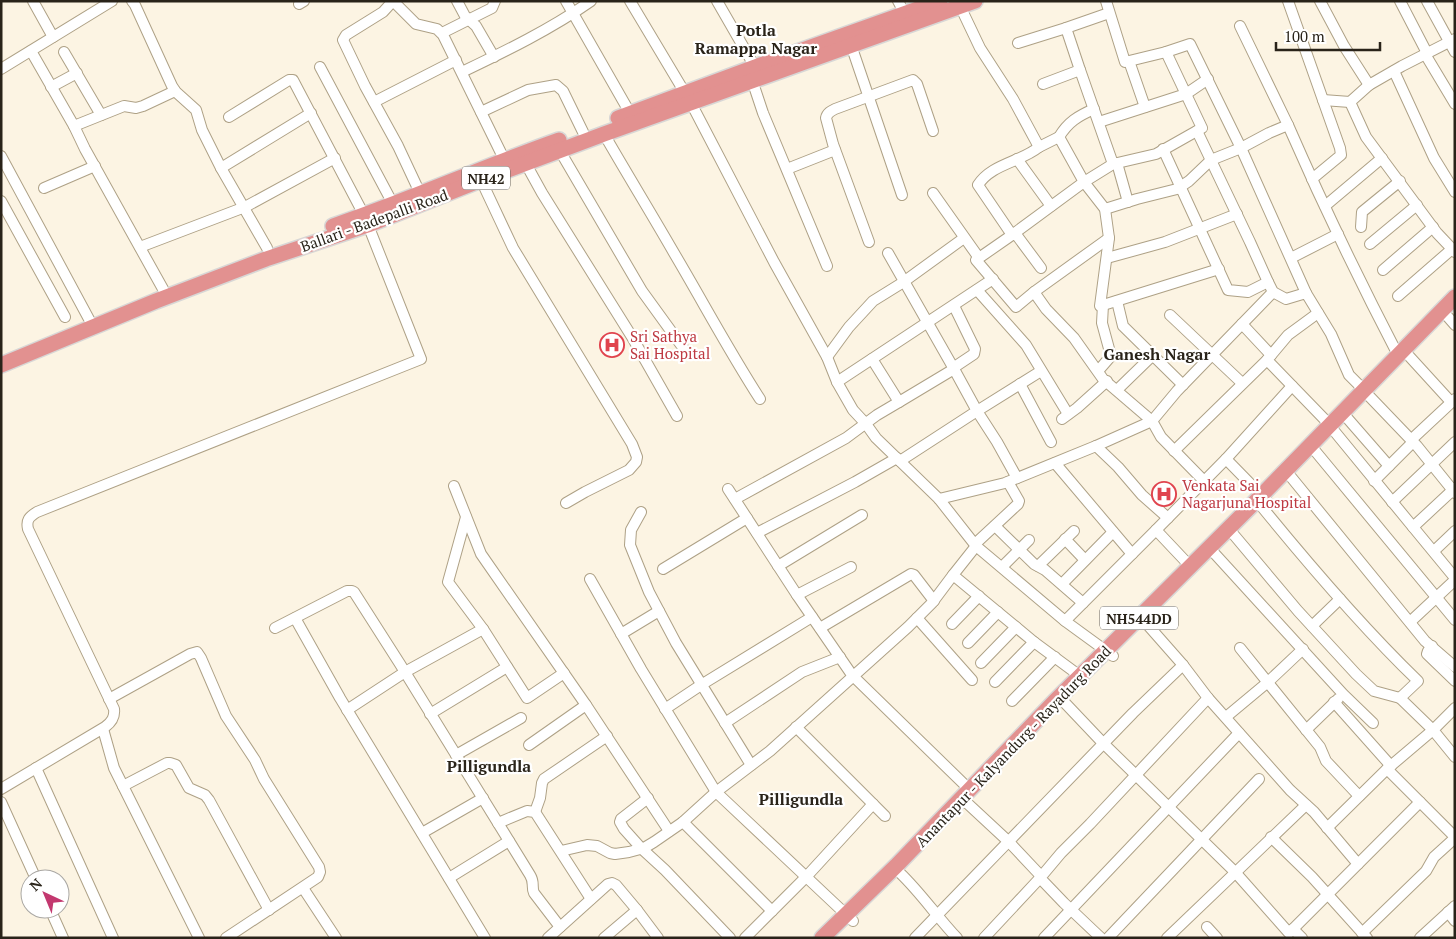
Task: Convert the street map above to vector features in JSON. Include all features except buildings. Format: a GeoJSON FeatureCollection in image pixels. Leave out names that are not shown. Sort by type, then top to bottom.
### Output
{"type":"FeatureCollection","features":[{"type":"Feature","properties":{"kind":"highway","name":"Ballari - Badepalli Road"},"geometry":{"type":"LineString","coordinates":[[753,74],[902,8],[940,1]]}},
{"type":"Feature","properties":{"kind":"highway","name":"Ballari - Badepalli Road"},"geometry":{"type":"LineString","coordinates":[[1,365],[156,301],[366,220],[526,164],[604,134],[688,98],[753,74],[851,44],[975,1]]}},
{"type":"Feature","properties":{"kind":"highway","name":"Ballari - Badepalli Road"},"geometry":{"type":"LineString","coordinates":[[1,356],[268,248],[366,220],[393,204],[504,159],[583,132],[630,113],[688,98]]}},
{"type":"Feature","properties":{"kind":"highway","name":"Anantapur - Kalyandurg - Rayadurg Road"},"geometry":{"type":"LineString","coordinates":[[822,938],[850,918],[900,873],[1080,676],[1146,623],[1234,535],[1264,501],[1404,355],[1455,297]]}},
{"type":"Feature","properties":{"kind":"highway","name":"Anantapur - Kalyandurg - Rayadurg Road"},"geometry":{"type":"LineString","coordinates":[[1404,355],[1452,317]]}},
{"type":"Feature","properties":{"kind":"highway","name":"Anantapur - Kalyandurg - Rayadurg Road"},"geometry":{"type":"LineString","coordinates":[[837,938],[850,918],[896,866],[1065,703],[1190,566],[1291,477],[1316,452],[1333,429],[1348,419],[1367,394]]}},
{"type":"Feature","properties":{"kind":"street"},"geometry":{"type":"LineString","coordinates":[[34,1],[53,37]]}},
{"type":"Feature","properties":{"kind":"street"},"geometry":{"type":"LineString","coordinates":[[132,1],[175,91],[196,110],[202,130],[268,248]]}},
{"type":"Feature","properties":{"kind":"street"},"geometry":{"type":"LineString","coordinates":[[420,193],[398,146],[343,42],[343,38],[350,31],[387,8],[393,1],[416,24],[442,33],[504,159]]}},
{"type":"Feature","properties":{"kind":"street"},"geometry":{"type":"LineString","coordinates":[[458,1],[463,12],[476,26],[494,57]]}},
{"type":"Feature","properties":{"kind":"street"},"geometry":{"type":"LineString","coordinates":[[442,33],[492,8],[495,1]]}},
{"type":"Feature","properties":{"kind":"street"},"geometry":{"type":"LineString","coordinates":[[566,1],[630,113]]}},
{"type":"Feature","properties":{"kind":"street"},"geometry":{"type":"LineString","coordinates":[[462,72],[574,14],[591,1]]}},
{"type":"Feature","properties":{"kind":"street"},"geometry":{"type":"LineString","coordinates":[[630,1],[688,98],[774,262],[827,357],[837,382],[853,410],[876,438],[939,499],[976,545],[1083,636],[1109,653]]}},
{"type":"Feature","properties":{"kind":"street"},"geometry":{"type":"LineString","coordinates":[[717,1],[753,74],[763,113],[827,266]]}},
{"type":"Feature","properties":{"kind":"street"},"geometry":{"type":"LineString","coordinates":[[1106,1],[1126,62],[1190,44],[1241,148],[1306,293],[1331,334],[1350,375],[1412,441],[1454,490],[1413,527]]}},
{"type":"Feature","properties":{"kind":"street"},"geometry":{"type":"LineString","coordinates":[[1288,1],[1341,155],[1312,179]]}},
{"type":"Feature","properties":{"kind":"street"},"geometry":{"type":"LineString","coordinates":[[1320,1],[1344,46],[1369,85]]}},
{"type":"Feature","properties":{"kind":"street"},"geometry":{"type":"LineString","coordinates":[[1400,1],[1426,54],[1455,104]]}},
{"type":"Feature","properties":{"kind":"street"},"geometry":{"type":"LineString","coordinates":[[1428,1],[1452,40],[1455,52]]}},
{"type":"Feature","properties":{"kind":"street"},"geometry":{"type":"LineString","coordinates":[[1,69],[110,2]]}},
{"type":"Feature","properties":{"kind":"street"},"geometry":{"type":"LineString","coordinates":[[960,6],[980,48],[1013,99],[1039,146]]}},
{"type":"Feature","properties":{"kind":"street"},"geometry":{"type":"LineString","coordinates":[[1018,43],[1109,13]]}},
{"type":"Feature","properties":{"kind":"street"},"geometry":{"type":"LineString","coordinates":[[1240,26],[1360,280],[1404,355],[1453,401],[1374,481]]}},
{"type":"Feature","properties":{"kind":"street"},"geometry":{"type":"LineString","coordinates":[[1066,28],[1128,202]]}},
{"type":"Feature","properties":{"kind":"street"},"geometry":{"type":"LineString","coordinates":[[1323,100],[1350,102],[1369,85],[1452,40]]}},
{"type":"Feature","properties":{"kind":"street"},"geometry":{"type":"LineString","coordinates":[[851,44],[902,195]]}},
{"type":"Feature","properties":{"kind":"street"},"geometry":{"type":"LineString","coordinates":[[31,50],[163,289]]}},
{"type":"Feature","properties":{"kind":"street"},"geometry":{"type":"LineString","coordinates":[[64,52],[101,115]]}},
{"type":"Feature","properties":{"kind":"street"},"geometry":{"type":"LineString","coordinates":[[1109,238],[1016,307],[976,260],[1084,182],[1115,163],[1156,154],[1202,128],[1166,52]]}},
{"type":"Feature","properties":{"kind":"street"},"geometry":{"type":"LineString","coordinates":[[374,102],[456,60]]}},
{"type":"Feature","properties":{"kind":"street"},"geometry":{"type":"LineString","coordinates":[[1129,61],[1145,107]]}},
{"type":"Feature","properties":{"kind":"street"},"geometry":{"type":"LineString","coordinates":[[320,67],[393,204]]}},
{"type":"Feature","properties":{"kind":"street"},"geometry":{"type":"LineString","coordinates":[[1043,84],[1080,70]]}},
{"type":"Feature","properties":{"kind":"street"},"geometry":{"type":"LineString","coordinates":[[1394,71],[1434,158],[1455,192]]}},
{"type":"Feature","properties":{"kind":"street"},"geometry":{"type":"LineString","coordinates":[[51,87],[77,74]]}},
{"type":"Feature","properties":{"kind":"street"},"geometry":{"type":"LineString","coordinates":[[1098,122],[1186,94],[1208,79]]}},
{"type":"Feature","properties":{"kind":"street"},"geometry":{"type":"LineString","coordinates":[[1,789],[103,729],[114,718],[114,709],[28,529],[28,519],[37,512],[421,359],[366,220],[295,81],[291,80],[229,117]]}},
{"type":"Feature","properties":{"kind":"street"},"geometry":{"type":"LineString","coordinates":[[869,242],[835,150],[826,118],[827,115],[832,110],[911,80],[917,84],[932,131]]}},
{"type":"Feature","properties":{"kind":"street"},"geometry":{"type":"LineString","coordinates":[[481,112],[528,90],[556,85],[563,91],[583,132]]}},
{"type":"Feature","properties":{"kind":"street"},"geometry":{"type":"LineString","coordinates":[[74,126],[124,106],[136,108],[143,106],[175,91]]}},
{"type":"Feature","properties":{"kind":"street"},"geometry":{"type":"LineString","coordinates":[[1350,102],[1366,137],[1433,227],[1454,251],[1398,296]]}},
{"type":"Feature","properties":{"kind":"street"},"geometry":{"type":"LineString","coordinates":[[1041,268],[1013,234],[978,185],[983,176],[1032,153],[1039,146],[1059,137],[1064,128],[1074,119],[1094,109]]}},
{"type":"Feature","properties":{"kind":"street"},"geometry":{"type":"LineString","coordinates":[[222,168],[311,113]]}},
{"type":"Feature","properties":{"kind":"street"},"geometry":{"type":"LineString","coordinates":[[1105,209],[1177,190],[1211,160],[1288,125]]}},
{"type":"Feature","properties":{"kind":"street"},"geometry":{"type":"LineString","coordinates":[[1197,131],[1273,292],[1286,300],[1306,293]]}},
{"type":"Feature","properties":{"kind":"street"},"geometry":{"type":"LineString","coordinates":[[604,134],[736,362],[760,399]]}},
{"type":"Feature","properties":{"kind":"street"},"geometry":{"type":"LineString","coordinates":[[1059,137],[1084,182],[1105,209],[1109,238],[1100,306],[1103,305]]}},
{"type":"Feature","properties":{"kind":"street"},"geometry":{"type":"LineString","coordinates":[[1163,149],[1228,290],[1248,292],[1268,282]]}},
{"type":"Feature","properties":{"kind":"street"},"geometry":{"type":"LineString","coordinates":[[560,150],[642,291],[684,349]]}},
{"type":"Feature","properties":{"kind":"street"},"geometry":{"type":"LineString","coordinates":[[787,169],[835,150]]}},
{"type":"Feature","properties":{"kind":"street"},"geometry":{"type":"LineString","coordinates":[[1,156],[90,321]]}},
{"type":"Feature","properties":{"kind":"street"},"geometry":{"type":"LineString","coordinates":[[140,246],[245,207],[335,158]]}},
{"type":"Feature","properties":{"kind":"street"},"geometry":{"type":"LineString","coordinates":[[1325,206],[1382,158]]}},
{"type":"Feature","properties":{"kind":"street"},"geometry":{"type":"LineString","coordinates":[[1017,159],[1051,206]]}},
{"type":"Feature","properties":{"kind":"street"},"geometry":{"type":"LineString","coordinates":[[526,164],[542,193],[632,337],[677,416]]}},
{"type":"Feature","properties":{"kind":"street"},"geometry":{"type":"LineString","coordinates":[[44,188],[95,166]]}},
{"type":"Feature","properties":{"kind":"street"},"geometry":{"type":"LineString","coordinates":[[481,180],[513,248],[632,444],[637,457],[636,462],[628,470],[566,503]]}},
{"type":"Feature","properties":{"kind":"street"},"geometry":{"type":"LineString","coordinates":[[1361,227],[1362,212],[1400,181]]}},
{"type":"Feature","properties":{"kind":"street"},"geometry":{"type":"LineString","coordinates":[[933,193],[979,258]]}},
{"type":"Feature","properties":{"kind":"street"},"geometry":{"type":"LineString","coordinates":[[1,201],[4,213],[65,317]]}},
{"type":"Feature","properties":{"kind":"street"},"geometry":{"type":"LineString","coordinates":[[1370,244],[1417,205]]}},
{"type":"Feature","properties":{"kind":"street"},"geometry":{"type":"LineString","coordinates":[[1107,258],[1165,242],[1237,214]]}},
{"type":"Feature","properties":{"kind":"street"},"geometry":{"type":"LineString","coordinates":[[1383,270],[1433,227]]}},
{"type":"Feature","properties":{"kind":"street"},"geometry":{"type":"LineString","coordinates":[[1290,258],[1338,234]]}},
{"type":"Feature","properties":{"kind":"street"},"geometry":{"type":"LineString","coordinates":[[827,357],[849,327],[873,302],[964,238]]}},
{"type":"Feature","properties":{"kind":"street"},"geometry":{"type":"LineString","coordinates":[[561,851],[587,845],[597,846],[615,854],[641,848],[654,842],[683,822],[716,792],[796,727],[917,618],[934,601],[976,545],[1018,504],[1019,501],[1013,480],[997,442],[977,411],[888,253]]}},
{"type":"Feature","properties":{"kind":"street"},"geometry":{"type":"LineString","coordinates":[[1103,305],[1219,269]]}},
{"type":"Feature","properties":{"kind":"street"},"geometry":{"type":"LineString","coordinates":[[837,382],[993,279]]}},
{"type":"Feature","properties":{"kind":"street"},"geometry":{"type":"LineString","coordinates":[[977,290],[1026,345],[1065,416],[1107,381]]}},
{"type":"Feature","properties":{"kind":"street"},"geometry":{"type":"LineString","coordinates":[[1034,292],[1046,309],[1074,338],[1098,371],[1152,422],[1161,437],[1204,481]]}},
{"type":"Feature","properties":{"kind":"street"},"geometry":{"type":"LineString","coordinates":[[939,499],[1013,480],[1152,422],[1183,385],[1273,292]]}},
{"type":"Feature","properties":{"kind":"street"},"geometry":{"type":"LineString","coordinates":[[1117,301],[1123,326],[1183,385]]}},
{"type":"Feature","properties":{"kind":"street"},"geometry":{"type":"LineString","coordinates":[[1098,371],[1112,356],[1102,323],[1103,305]]}},
{"type":"Feature","properties":{"kind":"street"},"geometry":{"type":"LineString","coordinates":[[735,499],[846,438],[877,415],[953,369],[974,354],[975,349],[954,306]]}},
{"type":"Feature","properties":{"kind":"street"},"geometry":{"type":"LineString","coordinates":[[1174,451],[1269,357],[1288,335],[1318,313]]}},
{"type":"Feature","properties":{"kind":"street"},"geometry":{"type":"LineString","coordinates":[[1170,315],[1242,383]]}},
{"type":"Feature","properties":{"kind":"street"},"geometry":{"type":"LineString","coordinates":[[1242,324],[1292,386],[1333,429],[1454,577],[1410,622]]}},
{"type":"Feature","properties":{"kind":"street"},"geometry":{"type":"LineString","coordinates":[[1117,390],[1153,355]]}},
{"type":"Feature","properties":{"kind":"street"},"geometry":{"type":"LineString","coordinates":[[872,359],[899,402]]}},
{"type":"Feature","properties":{"kind":"street"},"geometry":{"type":"LineString","coordinates":[[757,533],[898,459],[1041,370]]}},
{"type":"Feature","properties":{"kind":"street"},"geometry":{"type":"LineString","coordinates":[[1020,384],[1051,442]]}},
{"type":"Feature","properties":{"kind":"street"},"geometry":{"type":"LineString","coordinates":[[1065,621],[1226,459],[1292,386]]}},
{"type":"Feature","properties":{"kind":"street"},"geometry":{"type":"LineString","coordinates":[[1348,419],[1389,466]]}},
{"type":"Feature","properties":{"kind":"street"},"geometry":{"type":"LineString","coordinates":[[1392,502],[1455,442]]}},
{"type":"Feature","properties":{"kind":"street"},"geometry":{"type":"LineString","coordinates":[[1096,446],[1168,518]]}},
{"type":"Feature","properties":{"kind":"street"},"geometry":{"type":"LineString","coordinates":[[1316,452],[1455,620]]}},
{"type":"Feature","properties":{"kind":"street"},"geometry":{"type":"LineString","coordinates":[[1226,459],[1264,501],[1314,570],[1418,682],[1400,698]]}},
{"type":"Feature","properties":{"kind":"street"},"geometry":{"type":"LineString","coordinates":[[1054,463],[1132,554]]}},
{"type":"Feature","properties":{"kind":"street"},"geometry":{"type":"LineString","coordinates":[[1291,477],[1410,622],[1455,667]]}},
{"type":"Feature","properties":{"kind":"street"},"geometry":{"type":"LineString","coordinates":[[454,486],[481,554],[586,705],[669,830]]}},
{"type":"Feature","properties":{"kind":"street"},"geometry":{"type":"LineString","coordinates":[[728,489],[797,595],[853,676],[969,797],[1071,910],[1101,938]]}},
{"type":"Feature","properties":{"kind":"street"},"geometry":{"type":"LineString","coordinates":[[640,512],[631,530],[630,545],[649,592],[676,643],[751,765]]}},
{"type":"Feature","properties":{"kind":"street"},"geometry":{"type":"LineString","coordinates":[[778,566],[862,515]]}},
{"type":"Feature","properties":{"kind":"street"},"geometry":{"type":"LineString","coordinates":[[466,517],[448,582],[483,629],[526,698],[564,673]]}},
{"type":"Feature","properties":{"kind":"street"},"geometry":{"type":"LineString","coordinates":[[663,569],[747,518]]}},
{"type":"Feature","properties":{"kind":"street"},"geometry":{"type":"LineString","coordinates":[[995,526],[1019,550],[1083,602]]}},
{"type":"Feature","properties":{"kind":"street"},"geometry":{"type":"LineString","coordinates":[[1156,530],[1190,566]]}},
{"type":"Feature","properties":{"kind":"street"},"geometry":{"type":"LineString","coordinates":[[1038,566],[1074,531]]}},
{"type":"Feature","properties":{"kind":"street"},"geometry":{"type":"LineString","coordinates":[[1434,551],[1455,531]]}},
{"type":"Feature","properties":{"kind":"street"},"geometry":{"type":"LineString","coordinates":[[1062,584],[1113,532]]}},
{"type":"Feature","properties":{"kind":"street"},"geometry":{"type":"LineString","coordinates":[[1234,535],[1356,674],[1374,691],[1400,698],[1433,730],[1455,757]]}},
{"type":"Feature","properties":{"kind":"street"},"geometry":{"type":"LineString","coordinates":[[1065,539],[1085,560]]}},
{"type":"Feature","properties":{"kind":"street"},"geometry":{"type":"LineString","coordinates":[[1002,567],[1029,540]]}},
{"type":"Feature","properties":{"kind":"street"},"geometry":{"type":"LineString","coordinates":[[1215,554],[1343,694],[1372,723]]}},
{"type":"Feature","properties":{"kind":"street"},"geometry":{"type":"LineString","coordinates":[[797,595],[852,567]]}},
{"type":"Feature","properties":{"kind":"street"},"geometry":{"type":"LineString","coordinates":[[820,628],[911,574],[914,574],[934,601]]}},
{"type":"Feature","properties":{"kind":"street"},"geometry":{"type":"LineString","coordinates":[[953,575],[1034,642],[1080,676]]}},
{"type":"Feature","properties":{"kind":"street"},"geometry":{"type":"LineString","coordinates":[[590,579],[665,709],[716,792],[850,918]]}},
{"type":"Feature","properties":{"kind":"street"},"geometry":{"type":"LineString","coordinates":[[276,628],[347,591],[352,591],[405,672],[532,879],[534,893],[560,927]]}},
{"type":"Feature","properties":{"kind":"street"},"geometry":{"type":"LineString","coordinates":[[952,624],[979,596]]}},
{"type":"Feature","properties":{"kind":"street"},"geometry":{"type":"LineString","coordinates":[[1312,626],[1340,599]]}},
{"type":"Feature","properties":{"kind":"street"},"geometry":{"type":"LineString","coordinates":[[621,634],[658,611]]}},
{"type":"Feature","properties":{"kind":"street"},"geometry":{"type":"LineString","coordinates":[[968,643],[998,612]]}},
{"type":"Feature","properties":{"kind":"street"},"geometry":{"type":"LineString","coordinates":[[665,709],[812,617]]}},
{"type":"Feature","properties":{"kind":"street"},"geometry":{"type":"LineString","coordinates":[[295,618],[347,710],[485,938]]}},
{"type":"Feature","properties":{"kind":"street"},"geometry":{"type":"LineString","coordinates":[[917,618],[972,680]]}},
{"type":"Feature","properties":{"kind":"street"},"geometry":{"type":"LineString","coordinates":[[1146,623],[1183,665],[1208,698],[1358,864]]}},
{"type":"Feature","properties":{"kind":"street"},"geometry":{"type":"LineString","coordinates":[[981,663],[1016,627]]}},
{"type":"Feature","properties":{"kind":"street"},"geometry":{"type":"LineString","coordinates":[[347,710],[405,672],[483,629]]}},
{"type":"Feature","properties":{"kind":"street"},"geometry":{"type":"LineString","coordinates":[[995,682],[1034,642]]}},
{"type":"Feature","properties":{"kind":"street"},"geometry":{"type":"LineString","coordinates":[[1432,646],[1427,654],[1455,681]]}},
{"type":"Feature","properties":{"kind":"street"},"geometry":{"type":"LineString","coordinates":[[1240,648],[1320,746],[1326,761],[1359,796]]}},
{"type":"Feature","properties":{"kind":"street"},"geometry":{"type":"LineString","coordinates":[[1226,717],[1268,682],[1303,649]]}},
{"type":"Feature","properties":{"kind":"street"},"geometry":{"type":"LineString","coordinates":[[109,699],[190,654],[197,652],[226,716],[255,760],[264,779],[319,868],[318,876],[303,888],[226,938]]}},
{"type":"Feature","properties":{"kind":"street"},"geometry":{"type":"LineString","coordinates":[[725,723],[802,672],[840,657]]}},
{"type":"Feature","properties":{"kind":"street"},"geometry":{"type":"LineString","coordinates":[[1012,701],[1055,657]]}},
{"type":"Feature","properties":{"kind":"street"},"geometry":{"type":"LineString","coordinates":[[915,938],[1133,713],[1183,665]]}},
{"type":"Feature","properties":{"kind":"street"},"geometry":{"type":"LineString","coordinates":[[430,714],[507,667]]}},
{"type":"Feature","properties":{"kind":"street"},"geometry":{"type":"LineString","coordinates":[[1306,730],[1343,694]]}},
{"type":"Feature","properties":{"kind":"street"},"geometry":{"type":"LineString","coordinates":[[984,938],[1061,853],[1208,698]]}},
{"type":"Feature","properties":{"kind":"street"},"geometry":{"type":"LineString","coordinates":[[1271,837],[1328,894],[1361,935],[1426,871],[1433,859],[1455,838],[1420,802],[1334,702]]}},
{"type":"Feature","properties":{"kind":"street"},"geometry":{"type":"LineString","coordinates":[[1065,703],[1104,745],[1235,872],[1289,933],[1302,938]]}},
{"type":"Feature","properties":{"kind":"street"},"geometry":{"type":"LineString","coordinates":[[529,745],[586,705]]}},
{"type":"Feature","properties":{"kind":"street"},"geometry":{"type":"LineString","coordinates":[[1327,828],[1389,767],[1433,730],[1455,708]]}},
{"type":"Feature","properties":{"kind":"street"},"geometry":{"type":"LineString","coordinates":[[456,755],[521,718]]}},
{"type":"Feature","properties":{"kind":"street"},"geometry":{"type":"LineString","coordinates":[[796,727],[884,816]]}},
{"type":"Feature","properties":{"kind":"street"},"geometry":{"type":"LineString","coordinates":[[103,729],[112,763],[199,938]]}},
{"type":"Feature","properties":{"kind":"street"},"geometry":{"type":"LineString","coordinates":[[1044,938],[1240,733]]}},
{"type":"Feature","properties":{"kind":"street"},"geometry":{"type":"LineString","coordinates":[[535,812],[544,779],[607,736]]}},
{"type":"Feature","properties":{"kind":"street"},"geometry":{"type":"LineString","coordinates":[[123,786],[166,763],[176,765],[189,788],[202,794],[209,800],[269,910]]}},
{"type":"Feature","properties":{"kind":"street"},"geometry":{"type":"LineString","coordinates":[[36,768],[113,938]]}},
{"type":"Feature","properties":{"kind":"street"},"geometry":{"type":"LineString","coordinates":[[1108,938],[1258,779]]}},
{"type":"Feature","properties":{"kind":"street"},"geometry":{"type":"LineString","coordinates":[[422,833],[482,798]]}},
{"type":"Feature","properties":{"kind":"street"},"geometry":{"type":"LineString","coordinates":[[648,798],[620,820],[624,829],[730,938]]}},
{"type":"Feature","properties":{"kind":"street"},"geometry":{"type":"LineString","coordinates":[[1,802],[31,869]]}},
{"type":"Feature","properties":{"kind":"street"},"geometry":{"type":"LineString","coordinates":[[1289,933],[1420,802]]}},
{"type":"Feature","properties":{"kind":"street"},"geometry":{"type":"LineString","coordinates":[[745,938],[806,877],[873,804]]}},
{"type":"Feature","properties":{"kind":"street"},"geometry":{"type":"LineString","coordinates":[[1167,938],[1306,805]]}},
{"type":"Feature","properties":{"kind":"street"},"geometry":{"type":"LineString","coordinates":[[498,823],[527,811],[535,812],[591,899]]}},
{"type":"Feature","properties":{"kind":"street"},"geometry":{"type":"LineString","coordinates":[[683,822],[772,911]]}},
{"type":"Feature","properties":{"kind":"street"},"geometry":{"type":"LineString","coordinates":[[450,878],[509,841]]}},
{"type":"Feature","properties":{"kind":"street"},"geometry":{"type":"LineString","coordinates":[[900,873],[917,889],[957,938]]}},
{"type":"Feature","properties":{"kind":"street"},"geometry":{"type":"LineString","coordinates":[[548,938],[608,884],[612,883],[616,885],[637,910],[658,938]]}},
{"type":"Feature","properties":{"kind":"street"},"geometry":{"type":"LineString","coordinates":[[303,888],[336,938]]}},
{"type":"Feature","properties":{"kind":"street"},"geometry":{"type":"LineString","coordinates":[[1420,938],[1451,909],[1455,921]]}},
{"type":"Feature","properties":{"kind":"street"},"geometry":{"type":"LineString","coordinates":[[604,938],[637,910]]}},
{"type":"Feature","properties":{"kind":"street"},"geometry":{"type":"LineString","coordinates":[[54,919],[63,938]]}},
{"type":"Feature","properties":{"kind":"street"},"geometry":{"type":"LineString","coordinates":[[1207,927],[1217,938]]}},
{"type":"Feature","properties":{"kind":"place","name":"Sri Sathya Sai Hospital"},"geometry":{"type":"Point","coordinates":[612,345]}},
{"type":"Feature","properties":{"kind":"place","name":"Venkata Sai Nagarjuna Hospital"},"geometry":{"type":"Point","coordinates":[1164,494]}},
{"type":"Feature","properties":{"kind":"district","name":"Potla Ramappa Nagar"},"geometry":{"type":"Point","coordinates":[756,39]}},
{"type":"Feature","properties":{"kind":"district","name":"Ganesh Nagar"},"geometry":{"type":"Point","coordinates":[1157,354]}},
{"type":"Feature","properties":{"kind":"district","name":"Pilligundla"},"geometry":{"type":"Point","coordinates":[489,766]}},
{"type":"Feature","properties":{"kind":"district","name":"Pilligundla"},"geometry":{"type":"Point","coordinates":[801,799]}}]}
